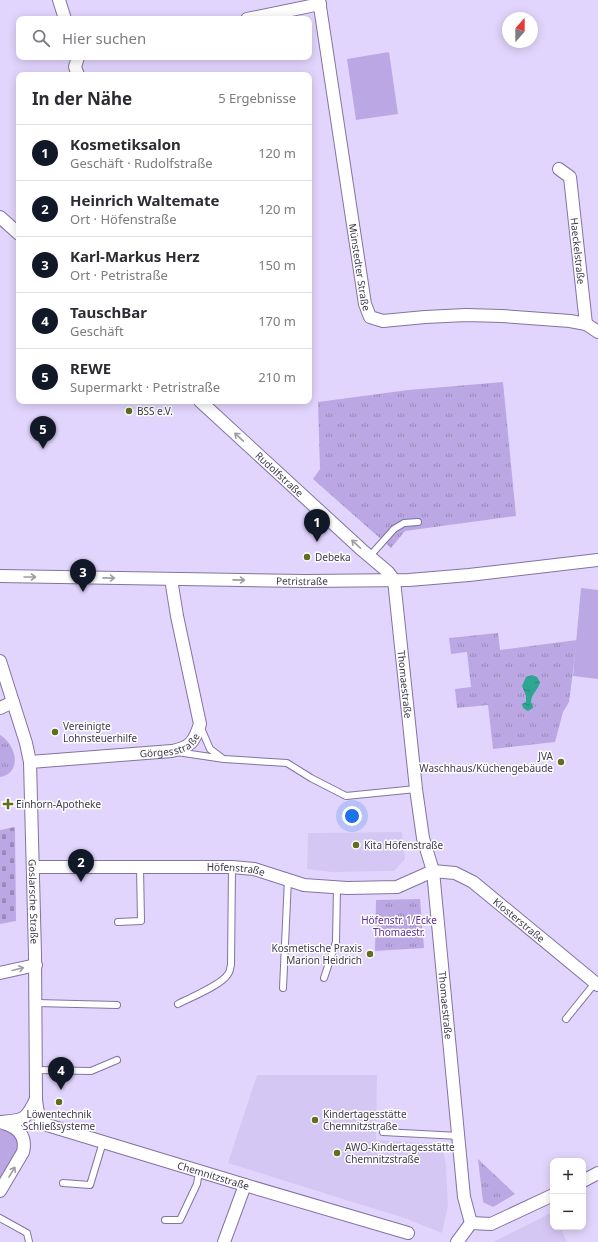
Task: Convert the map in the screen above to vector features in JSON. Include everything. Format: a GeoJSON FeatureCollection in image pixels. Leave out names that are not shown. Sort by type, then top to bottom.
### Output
{"type":"FeatureCollection","features":[{"type":"Feature","properties":{"kind":"street"},"geometry":{"type":"LineString","coordinates":[[58,0],[64,16]]}},
{"type":"Feature","properties":{"kind":"street"},"geometry":{"type":"LineString","coordinates":[[260,16],[320,2]]}},
{"type":"Feature","properties":{"kind":"street","name":"Münstedter Straße"},"geometry":{"type":"LineString","coordinates":[[320,2],[365,304],[370,317],[383,321],[466,315],[502,316],[570,321],[586,324]]}},
{"type":"Feature","properties":{"kind":"street"},"geometry":{"type":"LineString","coordinates":[[77,60],[75,67],[77,72]]}},
{"type":"Feature","properties":{"kind":"street","name":"Haeckelstraße"},"geometry":{"type":"LineString","coordinates":[[559,169],[570,178],[586,324]]}},
{"type":"Feature","properties":{"kind":"street"},"geometry":{"type":"LineString","coordinates":[[0,217],[16,231]]}},
{"type":"Feature","properties":{"kind":"street"},"geometry":{"type":"LineString","coordinates":[[586,324],[598,332]]}},
{"type":"Feature","properties":{"kind":"street","name":"Rudolfstraße"},"geometry":{"type":"LineString","coordinates":[[203,404],[369,557],[388,572],[394,580]]}},
{"type":"Feature","properties":{"kind":"street","name":"Petristraße"},"geometry":{"type":"LineString","coordinates":[[1,578],[305,581],[430,579],[598,560]]}},
{"type":"Feature","properties":{"kind":"street","name":"Görgesstraße"},"geometry":{"type":"LineString","coordinates":[[30,762],[172,751],[182,749],[190,745],[197,734],[200,724],[177,616],[171,579]]}},
{"type":"Feature","properties":{"kind":"street","name":"Thomaestraße"},"geometry":{"type":"LineString","coordinates":[[394,580],[416,789],[423,838],[433,870],[464,1197],[471,1223]]}},
{"type":"Feature","properties":{"kind":"street","name":"Goslarsche Straße"},"geometry":{"type":"LineString","coordinates":[[0,661],[26,742],[30,762],[36,965],[36,1100]]}},
{"type":"Feature","properties":{"kind":"street"},"geometry":{"type":"LineString","coordinates":[[0,708],[13,702]]}},
{"type":"Feature","properties":{"kind":"street","name":"Höfenstraße"},"geometry":{"type":"LineString","coordinates":[[34,867],[232,867],[254,869],[304,885],[337,887],[397,886],[433,870]]}},
{"type":"Feature","properties":{"kind":"street","name":"Klosterstraße"},"geometry":{"type":"LineString","coordinates":[[433,870],[454,873],[473,882],[597,984]]}},
{"type":"Feature","properties":{"kind":"street"},"geometry":{"type":"LineString","coordinates":[[0,974],[36,965]]}},
{"type":"Feature","properties":{"kind":"street"},"geometry":{"type":"LineString","coordinates":[[0,1122],[18,1120],[26,1116],[36,1100]]}},
{"type":"Feature","properties":{"kind":"street","name":"Chemnitzstraße"},"geometry":{"type":"LineString","coordinates":[[36,1100],[38,1113],[42,1121],[47,1125],[408,1233]]}},
{"type":"Feature","properties":{"kind":"street"},"geometry":{"type":"LineString","coordinates":[[0,1122],[12,1125],[16,1128],[23,1137],[25,1146],[0,1191]]}},
{"type":"Feature","properties":{"kind":"street"},"geometry":{"type":"LineString","coordinates":[[586,1179],[598,1173]]}},
{"type":"Feature","properties":{"kind":"street"},"geometry":{"type":"LineString","coordinates":[[224,1242],[245,1185]]}},
{"type":"Feature","properties":{"kind":"street"},"geometry":{"type":"LineString","coordinates":[[457,1242],[471,1223],[491,1224],[550,1196]]}},
{"type":"Feature","properties":{"kind":"lane"},"geometry":{"type":"LineString","coordinates":[[369,557],[394,529],[404,523],[418,522]]}},
{"type":"Feature","properties":{"kind":"lane"},"geometry":{"type":"LineString","coordinates":[[200,724],[204,738],[210,749],[224,759]]}},
{"type":"Feature","properties":{"kind":"lane"},"geometry":{"type":"LineString","coordinates":[[172,751],[224,759],[287,763],[311,778],[346,796],[416,789]]}},
{"type":"Feature","properties":{"kind":"lane"},"geometry":{"type":"LineString","coordinates":[[118,922],[142,922],[140,867]]}},
{"type":"Feature","properties":{"kind":"lane"},"geometry":{"type":"LineString","coordinates":[[178,1004],[223,980],[229,974],[231,965],[232,867]]}},
{"type":"Feature","properties":{"kind":"lane"},"geometry":{"type":"LineString","coordinates":[[283,988],[288,879]]}},
{"type":"Feature","properties":{"kind":"lane"},"geometry":{"type":"LineString","coordinates":[[324,978],[336,942],[337,887]]}},
{"type":"Feature","properties":{"kind":"lane"},"geometry":{"type":"LineString","coordinates":[[566,1019],[597,984]]}},
{"type":"Feature","properties":{"kind":"lane"},"geometry":{"type":"LineString","coordinates":[[36,1004],[117,1005]]}},
{"type":"Feature","properties":{"kind":"lane"},"geometry":{"type":"LineString","coordinates":[[36,1070],[91,1071],[117,1060]]}},
{"type":"Feature","properties":{"kind":"lane"},"geometry":{"type":"LineString","coordinates":[[383,1132],[459,1136]]}},
{"type":"Feature","properties":{"kind":"lane"},"geometry":{"type":"LineString","coordinates":[[62,1183],[90,1185],[103,1142]]}},
{"type":"Feature","properties":{"kind":"lane"},"geometry":{"type":"LineString","coordinates":[[165,1220],[180,1220],[197,1184],[200,1171]]}},
{"type":"Feature","properties":{"kind":"lane"},"geometry":{"type":"LineString","coordinates":[[0,1218],[27,1233],[29,1242]]}},
{"type":"Feature","properties":{"kind":"shaded area","name":"Kita Höfenstraße"},"geometry":{"type":"Polygon","coordinates":[[[402,832],[405,859],[394,871],[332,872],[307,869],[308,833],[402,832]]]}},
{"type":"Feature","properties":{"kind":"shaded area","name":"AWO-Kindertagesstätte Chemnitzstraße"},"geometry":{"type":"Polygon","coordinates":[[[257,1075],[377,1075],[376,1140],[442,1144],[446,1166],[448,1205],[442,1233],[404,1218],[228,1163],[257,1075]]]}},
{"type":"Feature","properties":{"kind":"shaded area"},"geometry":{"type":"Polygon","coordinates":[[[550,1214],[550,1230],[561,1230],[567,1242],[493,1242],[550,1214]]]}},
{"type":"Feature","properties":{"kind":"green space"},"geometry":{"type":"Polygon","coordinates":[[[389,52],[398,114],[356,120],[347,59],[389,52]]]}},
{"type":"Feature","properties":{"kind":"green space"},"geometry":{"type":"Polygon","coordinates":[[[503,382],[516,516],[405,531],[391,548],[313,479],[320,469],[318,402],[408,390],[503,382]]]}},
{"type":"Feature","properties":{"kind":"green space"},"geometry":{"type":"Polygon","coordinates":[[[581,588],[598,590],[598,679],[573,676],[581,588]]]}},
{"type":"Feature","properties":{"kind":"green space"},"geometry":{"type":"Polygon","coordinates":[[[498,633],[500,650],[577,640],[569,702],[563,712],[555,742],[493,749],[488,705],[457,708],[455,689],[471,687],[467,652],[451,654],[449,638],[498,633]]]}},
{"type":"Feature","properties":{"kind":"green space"},"geometry":{"type":"Polygon","coordinates":[[[0,735],[6,739],[10,745],[15,758],[12,770],[0,777],[0,735]]]}},
{"type":"Feature","properties":{"kind":"green space"},"geometry":{"type":"Polygon","coordinates":[[[15,827],[16,921],[0,924],[0,830],[15,827]]]}},
{"type":"Feature","properties":{"kind":"green space","name":"Höfenstr. 1/Ecke Thomaestr."},"geometry":{"type":"Polygon","coordinates":[[[420,899],[424,948],[375,951],[376,900],[420,899]]]}},
{"type":"Feature","properties":{"kind":"green space"},"geometry":{"type":"Polygon","coordinates":[[[0,1130],[12,1134],[19,1144],[19,1148],[18,1153],[0,1184],[0,1130]]]}},
{"type":"Feature","properties":{"kind":"green space"},"geometry":{"type":"Polygon","coordinates":[[[478,1159],[515,1194],[493,1207],[483,1202],[478,1159]]]}},
{"type":"Feature","properties":{"kind":"water"},"geometry":{"type":"Polygon","coordinates":[[[532,675],[537,677],[540,682],[531,699],[533,708],[528,711],[523,708],[522,704],[526,702],[526,696],[522,686],[526,677],[532,675]]]}},
{"type":"Feature","properties":{"kind":"place","name":"BSS e.V."},"geometry":{"type":"Point","coordinates":[129,411]}},
{"type":"Feature","properties":{"kind":"place","name":"REWE"},"geometry":{"type":"Point","coordinates":[43,449]}},
{"type":"Feature","properties":{"kind":"place","name":"Kosmetiksalon"},"geometry":{"type":"Point","coordinates":[317,542]}},
{"type":"Feature","properties":{"kind":"place","name":"Debeka"},"geometry":{"type":"Point","coordinates":[307,557]}},
{"type":"Feature","properties":{"kind":"place","name":"Karl-Markus Herz"},"geometry":{"type":"Point","coordinates":[83,592]}},
{"type":"Feature","properties":{"kind":"place","name":"Vereinigte Lohnsteuerhilfe"},"geometry":{"type":"Point","coordinates":[55,732]}},
{"type":"Feature","properties":{"kind":"place","name":"JVA Waschhaus/Küchengebäude"},"geometry":{"type":"Point","coordinates":[561,762]}},
{"type":"Feature","properties":{"kind":"place","name":"Einhorn-Apotheke"},"geometry":{"type":"Point","coordinates":[8,804]}},
{"type":"Feature","properties":{"kind":"place","name":"Kita Höfenstraße"},"geometry":{"type":"Point","coordinates":[356,845]}},
{"type":"Feature","properties":{"kind":"place","name":"Heinrich Waltemate"},"geometry":{"type":"Point","coordinates":[81,882]}},
{"type":"Feature","properties":{"kind":"place","name":"Kosmetische Praxis Marion Heidrich"},"geometry":{"type":"Point","coordinates":[370,954]}},
{"type":"Feature","properties":{"kind":"place","name":"TauschBar"},"geometry":{"type":"Point","coordinates":[61,1090]}},
{"type":"Feature","properties":{"kind":"place","name":"Löwentechnik Schließsysteme"},"geometry":{"type":"Point","coordinates":[59,1102]}},
{"type":"Feature","properties":{"kind":"place","name":"Kindertagesstätte Chemnitzstraße"},"geometry":{"type":"Point","coordinates":[315,1120]}},
{"type":"Feature","properties":{"kind":"place","name":"AWO-Kindertagesstätte Chemnitzstraße"},"geometry":{"type":"Point","coordinates":[337,1153]}}]}
